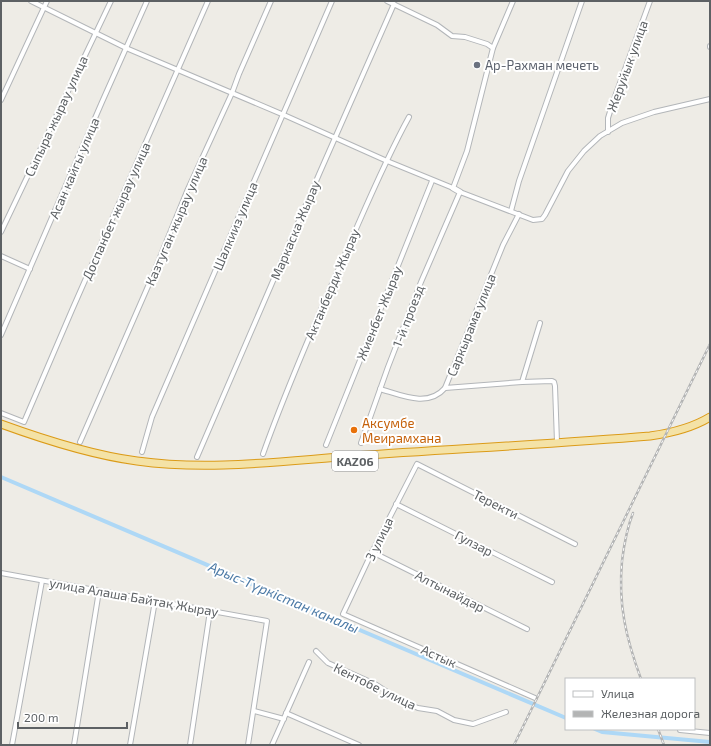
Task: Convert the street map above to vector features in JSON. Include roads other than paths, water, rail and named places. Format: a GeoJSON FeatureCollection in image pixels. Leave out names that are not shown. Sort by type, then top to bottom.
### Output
{"type":"FeatureCollection","features":[{"type":"Feature","properties":{"kind":"highway","name":"KАZ06"},"geometry":{"type":"LineString","coordinates":[[1,424],[107,457],[163,464],[190,465],[259,463],[666,434],[692,426],[710,417]]}},
{"type":"Feature","properties":{"kind":"highway","name":"KАZ06"},"geometry":{"type":"LineString","coordinates":[[1,429],[76,454],[106,461],[163,469],[190,470],[260,467],[651,440],[680,435],[710,422]]}},
{"type":"Feature","properties":{"kind":"street"},"geometry":{"type":"LineString","coordinates":[[31,1],[126,48],[284,115],[387,162],[453,188],[483,202],[511,211],[532,220],[542,219],[545,216],[568,171],[584,151],[600,136],[622,123],[654,112],[710,99]]}},
{"type":"Feature","properties":{"kind":"street"},"geometry":{"type":"LineString","coordinates":[[1,100],[47,1]]}},
{"type":"Feature","properties":{"kind":"street","name":"Сыпыра жырау улица"},"geometry":{"type":"LineString","coordinates":[[1,232],[111,1]]}},
{"type":"Feature","properties":{"kind":"street","name":"Асан кайгы улица"},"geometry":{"type":"LineString","coordinates":[[1,335],[147,1]]}},
{"type":"Feature","properties":{"kind":"street","name":"Доспанбет жырау улица"},"geometry":{"type":"LineString","coordinates":[[1,413],[24,422],[208,1]]}},
{"type":"Feature","properties":{"kind":"street","name":"Казтуган жырау улица"},"geometry":{"type":"LineString","coordinates":[[80,442],[149,284],[188,189],[232,93],[271,1]]}},
{"type":"Feature","properties":{"kind":"street","name":"Шалкииз улица"},"geometry":{"type":"LineString","coordinates":[[142,452],[152,417],[284,115],[332,1]]}},
{"type":"Feature","properties":{"kind":"street"},"geometry":{"type":"LineString","coordinates":[[387,1],[437,25],[452,36],[465,37],[487,44],[493,48]]}},
{"type":"Feature","properties":{"kind":"street"},"geometry":{"type":"LineString","coordinates":[[453,188],[467,151],[493,48],[513,1]]}},
{"type":"Feature","properties":{"kind":"street"},"geometry":{"type":"LineString","coordinates":[[511,211],[519,181],[582,1]]}},
{"type":"Feature","properties":{"kind":"street","name":"Жеруйык улица"},"geometry":{"type":"LineString","coordinates":[[608,132],[608,118],[613,102],[650,1]]}},
{"type":"Feature","properties":{"kind":"street","name":"Маркаска Жырау"},"geometry":{"type":"LineString","coordinates":[[197,457],[394,4]]}},
{"type":"Feature","properties":{"kind":"street","name":"Актанберди Жырау"},"geometry":{"type":"LineString","coordinates":[[263,454],[281,403],[318,316],[387,162],[390,152],[409,117]]}},
{"type":"Feature","properties":{"kind":"street","name":"Жиенбет Жырау"},"geometry":{"type":"LineString","coordinates":[[326,445],[432,180]]}},
{"type":"Feature","properties":{"kind":"street","name":"1-й проезд"},"geometry":{"type":"LineString","coordinates":[[361,443],[421,282],[460,192]]}},
{"type":"Feature","properties":{"kind":"street","name":"Саркырама улица"},"geometry":{"type":"LineString","coordinates":[[519,214],[503,245],[445,388],[552,381],[554,382],[557,442]]}},
{"type":"Feature","properties":{"kind":"street"},"geometry":{"type":"LineString","coordinates":[[1,256],[30,269]]}},
{"type":"Feature","properties":{"kind":"street"},"geometry":{"type":"LineString","coordinates":[[522,382],[540,323]]}},
{"type":"Feature","properties":{"kind":"street"},"geometry":{"type":"LineString","coordinates":[[380,389],[415,399],[435,397],[445,388]]}},
{"type":"Feature","properties":{"kind":"street","name":"3 улица"},"geometry":{"type":"LineString","coordinates":[[343,614],[416,464]]}},
{"type":"Feature","properties":{"kind":"street","name":"Теректи"},"geometry":{"type":"LineString","coordinates":[[416,464],[575,544]]}},
{"type":"Feature","properties":{"kind":"street","name":"Гулзар"},"geometry":{"type":"LineString","coordinates":[[396,504],[552,582]]}},
{"type":"Feature","properties":{"kind":"street","name":"Алтынайдар"},"geometry":{"type":"LineString","coordinates":[[372,552],[528,630]]}},
{"type":"Feature","properties":{"kind":"street","name":"улица Алаша Байтақ Жырау"},"geometry":{"type":"LineString","coordinates":[[1,573],[267,621],[254,711]]}},
{"type":"Feature","properties":{"kind":"street"},"geometry":{"type":"LineString","coordinates":[[12,745],[42,581]]}},
{"type":"Feature","properties":{"kind":"street"},"geometry":{"type":"LineString","coordinates":[[74,745],[99,591]]}},
{"type":"Feature","properties":{"kind":"street"},"geometry":{"type":"LineString","coordinates":[[130,745],[155,601]]}},
{"type":"Feature","properties":{"kind":"street"},"geometry":{"type":"LineString","coordinates":[[190,745],[210,611]]}},
{"type":"Feature","properties":{"kind":"street","name":"Астык"},"geometry":{"type":"LineString","coordinates":[[343,614],[535,698]]}},
{"type":"Feature","properties":{"kind":"street","name":"Кентобе улица"},"geometry":{"type":"LineString","coordinates":[[316,652],[328,663],[375,684],[403,702],[418,708],[437,711],[454,720],[473,724],[506,712]]}},
{"type":"Feature","properties":{"kind":"street"},"geometry":{"type":"LineString","coordinates":[[272,745],[308,662]]}},
{"type":"Feature","properties":{"kind":"street"},"geometry":{"type":"LineString","coordinates":[[248,745],[254,711],[284,719]]}},
{"type":"Feature","properties":{"kind":"street"},"geometry":{"type":"LineString","coordinates":[[286,713],[359,745]]}},
{"type":"Feature","properties":{"kind":"street"},"geometry":{"type":"LineString","coordinates":[[680,730],[710,733]]}},
{"type":"Feature","properties":{"kind":"waterway","name":"Арыс-Түркістан каналы"},"geometry":{"type":"LineString","coordinates":[[1,477],[565,718]]}},
{"type":"Feature","properties":{"kind":"waterway","name":"Арыс-Түркістан каналы"},"geometry":{"type":"LineString","coordinates":[[597,730],[602,732],[710,742]]}},
{"type":"Feature","properties":{"kind":"railway"},"geometry":{"type":"LineString","coordinates":[[514,745],[710,344]]}},
{"type":"Feature","properties":{"kind":"railway"},"geometry":{"type":"LineString","coordinates":[[633,513],[627,531],[622,561],[621,592],[627,635],[641,678]]}},
{"type":"Feature","properties":{"kind":"railway"},"geometry":{"type":"LineString","coordinates":[[658,730],[664,745]]}},
{"type":"Feature","properties":{"kind":"place","name":"Ар-Рахман мечеть"},"geometry":{"type":"Point","coordinates":[477,65]}},
{"type":"Feature","properties":{"kind":"place","name":"Аксумбе Меирамхана"},"geometry":{"type":"Point","coordinates":[354,430]}}]}
